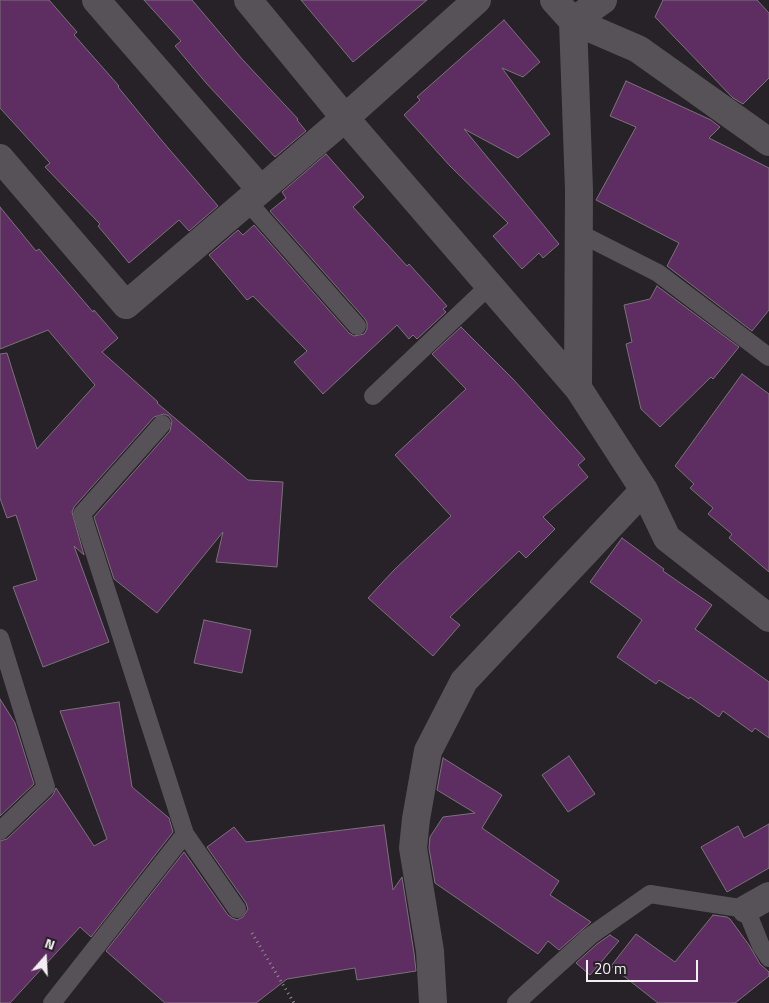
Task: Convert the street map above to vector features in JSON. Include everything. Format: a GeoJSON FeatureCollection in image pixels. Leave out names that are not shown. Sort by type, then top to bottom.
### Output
{"type":"FeatureCollection","features":[{"type":"Feature","properties":{"kind":"street"},"geometry":{"type":"LineString","coordinates":[[96,0],[254,196]]}},
{"type":"Feature","properties":{"kind":"street"},"geometry":{"type":"LineString","coordinates":[[248,0],[345,118],[578,388],[644,490],[667,538],[769,618]]}},
{"type":"Feature","properties":{"kind":"street"},"geometry":{"type":"LineString","coordinates":[[0,158],[126,305],[345,118],[477,0]]}},
{"type":"Feature","properties":{"kind":"street"},"geometry":{"type":"LineString","coordinates":[[554,0],[573,22],[638,49],[765,133]]}},
{"type":"Feature","properties":{"kind":"street"},"geometry":{"type":"LineString","coordinates":[[573,22],[603,0]]}},
{"type":"Feature","properties":{"kind":"street"},"geometry":{"type":"LineString","coordinates":[[573,22],[579,190],[578,388]]}},
{"type":"Feature","properties":{"kind":"street"},"geometry":{"type":"LineString","coordinates":[[433,1003],[430,951],[413,848],[428,750],[464,681],[644,490]]}},
{"type":"Feature","properties":{"kind":"lane"},"geometry":{"type":"LineString","coordinates":[[254,196],[357,326]]}},
{"type":"Feature","properties":{"kind":"lane"},"geometry":{"type":"LineString","coordinates":[[579,232],[658,274],[769,357]]}},
{"type":"Feature","properties":{"kind":"lane"},"geometry":{"type":"LineString","coordinates":[[373,396],[490,285]]}},
{"type":"Feature","properties":{"kind":"lane"},"geometry":{"type":"LineString","coordinates":[[162,424],[82,514],[185,834],[237,909]]}},
{"type":"Feature","properties":{"kind":"lane"},"geometry":{"type":"LineString","coordinates":[[0,638],[46,787],[0,831]]}},
{"type":"Feature","properties":{"kind":"lane"},"geometry":{"type":"LineString","coordinates":[[52,1003],[185,834]]}},
{"type":"Feature","properties":{"kind":"lane"},"geometry":{"type":"LineString","coordinates":[[516,1003],[590,936],[650,894],[758,902],[761,946],[769,958]]}},
{"type":"Feature","properties":{"kind":"path"},"geometry":{"type":"LineString","coordinates":[[237,909],[294,1003]]}},
{"type":"Feature","properties":{"kind":"building"},"geometry":{"type":"Polygon","coordinates":[[[0,0],[49,0],[77,32],[74,35],[119,86],[163,142],[218,206],[189,231],[179,220],[129,263],[98,226],[100,224],[45,167],[50,163],[0,108],[0,0]]]}},
{"type":"Feature","properties":{"kind":"building"},"geometry":{"type":"Polygon","coordinates":[[[144,0],[192,0],[242,59],[298,119],[306,131],[275,157],[207,84],[175,46],[181,41],[144,0]]]}},
{"type":"Feature","properties":{"kind":"building"},"geometry":{"type":"Polygon","coordinates":[[[301,0],[427,0],[353,62],[301,0]]]}},
{"type":"Feature","properties":{"kind":"building"},"geometry":{"type":"Polygon","coordinates":[[[663,0],[757,0],[769,13],[769,78],[743,104],[733,98],[655,17],[663,0]]]}},
{"type":"Feature","properties":{"kind":"building"},"geometry":{"type":"Polygon","coordinates":[[[504,20],[540,62],[523,77],[502,68],[550,134],[518,158],[464,129],[559,244],[543,258],[539,253],[522,269],[493,236],[508,223],[450,166],[404,115],[420,100],[417,97],[504,20]]]}},
{"type":"Feature","properties":{"kind":"building"},"geometry":{"type":"Polygon","coordinates":[[[626,81],[711,120],[720,127],[709,138],[769,168],[769,310],[752,331],[667,266],[679,243],[596,200],[636,127],[610,116],[626,81]]]}},
{"type":"Feature","properties":{"kind":"building"},"geometry":{"type":"Polygon","coordinates":[[[326,154],[364,197],[353,207],[447,306],[443,309],[446,312],[417,339],[413,335],[409,339],[397,325],[323,394],[294,362],[307,351],[253,296],[247,300],[209,255],[238,230],[243,235],[254,225],[349,333],[354,336],[364,334],[367,329],[365,319],[270,211],[286,198],[282,192],[326,154]]]}},
{"type":"Feature","properties":{"kind":"building"},"geometry":{"type":"Polygon","coordinates":[[[0,207],[36,251],[39,249],[118,338],[102,352],[157,403],[248,480],[283,482],[277,567],[216,562],[223,532],[157,613],[114,579],[94,517],[170,431],[172,421],[169,416],[164,414],[154,417],[74,507],[72,512],[84,555],[74,546],[109,642],[43,667],[13,587],[37,580],[16,515],[7,518],[0,498],[0,354],[7,353],[37,449],[95,385],[48,330],[0,349],[0,207]]]}},
{"type":"Feature","properties":{"kind":"building"},"geometry":{"type":"Polygon","coordinates":[[[657,286],[739,347],[713,379],[711,377],[660,427],[641,409],[626,344],[632,342],[624,305],[650,299],[657,286]]]}},
{"type":"Feature","properties":{"kind":"building"},"geometry":{"type":"Polygon","coordinates":[[[461,327],[513,379],[585,459],[578,465],[588,477],[543,517],[555,529],[526,558],[519,551],[450,617],[460,625],[433,656],[368,598],[394,570],[451,516],[395,455],[466,389],[432,354],[461,327]]]}},
{"type":"Feature","properties":{"kind":"building"},"geometry":{"type":"Polygon","coordinates":[[[742,374],[769,394],[769,572],[729,538],[732,534],[708,514],[713,508],[690,488],[694,484],[675,466],[742,374]]]}},
{"type":"Feature","properties":{"kind":"building"},"geometry":{"type":"Polygon","coordinates":[[[622,538],[664,569],[663,571],[712,605],[695,629],[769,682],[769,738],[755,728],[752,732],[723,711],[719,717],[690,697],[689,699],[659,680],[656,684],[617,657],[642,620],[590,582],[622,538]]]}},
{"type":"Feature","properties":{"kind":"building"},"geometry":{"type":"Polygon","coordinates":[[[204,620],[251,630],[242,673],[194,663],[204,620]]]}},
{"type":"Feature","properties":{"kind":"building"},"geometry":{"type":"Polygon","coordinates":[[[0,699],[15,723],[34,784],[0,816],[0,699]]]}},
{"type":"Feature","properties":{"kind":"building"},"geometry":{"type":"Polygon","coordinates":[[[119,702],[132,787],[169,818],[173,832],[91,937],[80,927],[10,1003],[0,1003],[0,841],[7,839],[53,795],[56,788],[94,846],[107,839],[60,711],[119,702]]]}},
{"type":"Feature","properties":{"kind":"building"},"geometry":{"type":"Polygon","coordinates":[[[569,756],[595,794],[568,812],[542,775],[569,756]]]}},
{"type":"Feature","properties":{"kind":"building"},"geometry":{"type":"Polygon","coordinates":[[[443,758],[502,795],[482,828],[559,881],[550,895],[591,922],[559,950],[548,941],[538,954],[435,883],[429,848],[430,837],[443,817],[475,813],[437,790],[443,758]]]}},
{"type":"Feature","properties":{"kind":"building"},"geometry":{"type":"Polygon","coordinates":[[[769,824],[769,868],[727,892],[701,847],[738,826],[744,838],[769,824]]]}},
{"type":"Feature","properties":{"kind":"building"},"geometry":{"type":"Polygon","coordinates":[[[384,825],[393,890],[402,877],[416,971],[357,980],[355,968],[287,979],[256,1003],[165,1003],[106,951],[184,852],[228,915],[237,920],[243,917],[248,909],[246,903],[207,847],[234,827],[246,842],[384,825]]]}},
{"type":"Feature","properties":{"kind":"building"},"geometry":{"type":"Polygon","coordinates":[[[713,915],[730,919],[760,964],[769,972],[769,976],[735,1003],[658,1003],[611,966],[636,934],[675,962],[713,915]]]}},
{"type":"Feature","properties":{"kind":"building"},"geometry":{"type":"Polygon","coordinates":[[[610,935],[619,941],[590,975],[576,963],[610,935]]]}}]}
